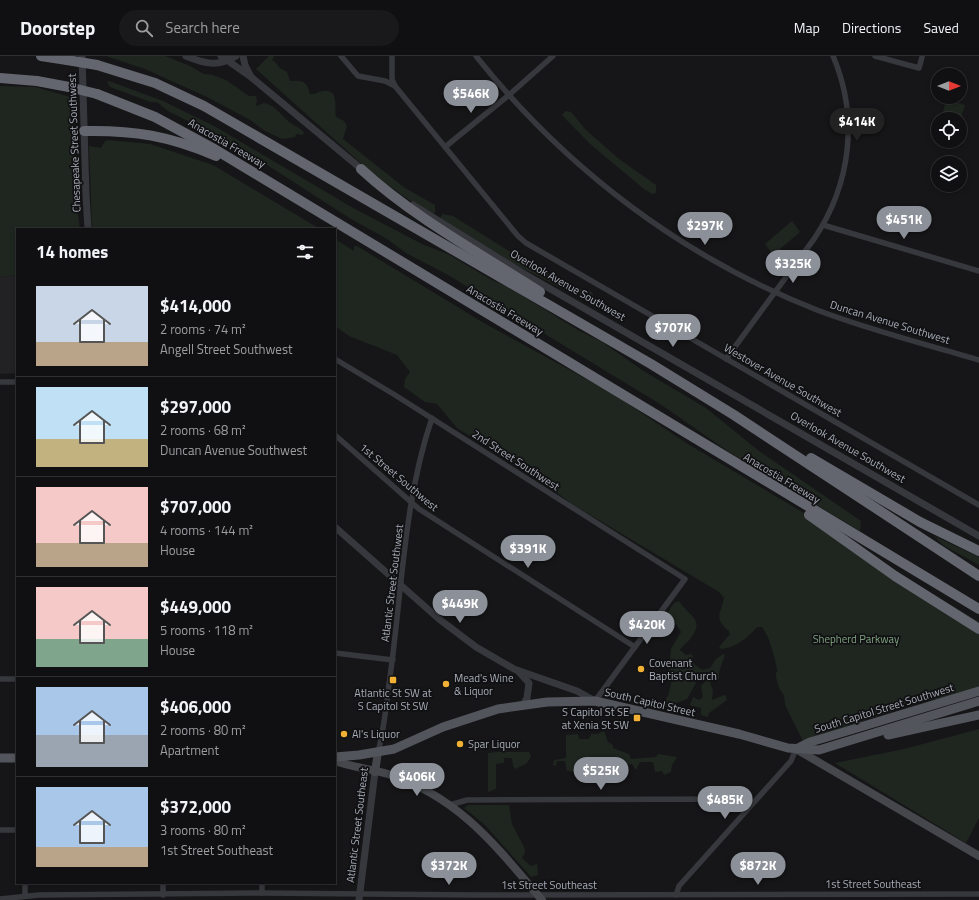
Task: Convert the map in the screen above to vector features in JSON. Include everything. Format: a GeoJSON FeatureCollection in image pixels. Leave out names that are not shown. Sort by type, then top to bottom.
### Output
{"type":"FeatureCollection","features":[{"type":"Feature","properties":{"kind":"highway","name":"Anacostia Freeway"},"geometry":{"type":"LineString","coordinates":[[41,56],[97,65],[144,79],[204,106],[596,331],[701,394],[979,576]]}},
{"type":"Feature","properties":{"kind":"highway","name":"Anacostia Freeway"},"geometry":{"type":"LineString","coordinates":[[0,78],[37,81],[97,94],[136,108],[174,126],[290,194],[979,609]]}},
{"type":"Feature","properties":{"kind":"highway"},"geometry":{"type":"LineString","coordinates":[[84,131],[131,131],[172,139],[225,160],[290,194]]}},
{"type":"Feature","properties":{"kind":"highway"},"geometry":{"type":"LineString","coordinates":[[361,169],[386,191],[408,207],[565,308],[596,331]]}},
{"type":"Feature","properties":{"kind":"highway"},"geometry":{"type":"LineString","coordinates":[[770,439],[801,452],[920,522],[979,551]]}},
{"type":"Feature","properties":{"kind":"highway"},"geometry":{"type":"LineString","coordinates":[[740,466],[771,491],[812,517],[894,576],[979,629]]}},
{"type":"Feature","properties":{"kind":"main road","name":"South Capitol Street Southwest"},"geometry":{"type":"LineString","coordinates":[[796,750],[817,740],[979,691]]}},
{"type":"Feature","properties":{"kind":"main road","name":"South Capitol Street"},"geometry":{"type":"LineString","coordinates":[[336,757],[394,749],[464,719],[498,709],[524,705],[595,701],[796,750],[819,750],[855,739]]}},
{"type":"Feature","properties":{"kind":"main road"},"geometry":{"type":"LineString","coordinates":[[855,739],[979,701]]}},
{"type":"Feature","properties":{"kind":"main road"},"geometry":{"type":"LineString","coordinates":[[855,739],[881,736],[979,715]]}},
{"type":"Feature","properties":{"kind":"main road"},"geometry":{"type":"LineString","coordinates":[[796,750],[979,856]]}},
{"type":"Feature","properties":{"kind":"main road","name":"Atlantic Street Southeast"},"geometry":{"type":"LineString","coordinates":[[375,772],[378,752]]}},
{"type":"Feature","properties":{"kind":"main road"},"geometry":{"type":"LineString","coordinates":[[0,758],[16,758]]}},
{"type":"Feature","properties":{"kind":"main road"},"geometry":{"type":"LineString","coordinates":[[336,761],[389,775],[409,783],[450,805],[470,820],[493,841],[539,898]]}},
{"type":"Feature","properties":{"kind":"street","name":"Chesapeake Street Southwest"},"geometry":{"type":"LineString","coordinates":[[82,56],[88,228]]}},
{"type":"Feature","properties":{"kind":"street"},"geometry":{"type":"LineString","coordinates":[[186,56],[210,64],[219,64],[236,56]]}},
{"type":"Feature","properties":{"kind":"street","name":"Overlook Avenue Southwest"},"geometry":{"type":"LineString","coordinates":[[220,56],[251,77],[361,169],[399,197],[521,272],[979,536]]}},
{"type":"Feature","properties":{"kind":"street"},"geometry":{"type":"LineString","coordinates":[[243,56],[244,65],[251,77]]}},
{"type":"Feature","properties":{"kind":"street"},"geometry":{"type":"LineString","coordinates":[[341,56],[358,76],[385,81],[395,86]]}},
{"type":"Feature","properties":{"kind":"street"},"geometry":{"type":"LineString","coordinates":[[392,56],[392,79],[395,86]]}},
{"type":"Feature","properties":{"kind":"street","name":"Duncan Avenue Southwest"},"geometry":{"type":"LineString","coordinates":[[476,56],[509,95],[569,156],[628,205],[701,254],[776,292],[844,319],[979,360]]}},
{"type":"Feature","properties":{"kind":"street"},"geometry":{"type":"LineString","coordinates":[[445,147],[509,95],[553,56]]}},
{"type":"Feature","properties":{"kind":"street"},"geometry":{"type":"LineString","coordinates":[[875,56],[919,68],[922,57]]}},
{"type":"Feature","properties":{"kind":"street"},"geometry":{"type":"LineString","coordinates":[[726,359],[776,292],[823,225],[837,196],[843,178],[848,144],[846,101],[835,57]]}},
{"type":"Feature","properties":{"kind":"street","name":"Westover Avenue Southwest"},"geometry":{"type":"LineString","coordinates":[[395,86],[518,236],[526,243],[979,505]]}},
{"type":"Feature","properties":{"kind":"street"},"geometry":{"type":"LineString","coordinates":[[823,225],[979,271]]}},
{"type":"Feature","properties":{"kind":"street","name":"2nd Street Southwest"},"geometry":{"type":"LineString","coordinates":[[336,360],[432,418],[685,579],[635,647]]}},
{"type":"Feature","properties":{"kind":"street"},"geometry":{"type":"LineString","coordinates":[[0,382],[16,382]]}},
{"type":"Feature","properties":{"kind":"street","name":"Atlantic Street Southwest"},"geometry":{"type":"LineString","coordinates":[[378,752],[382,736],[393,660],[412,503],[423,448],[432,418]]}},
{"type":"Feature","properties":{"kind":"street","name":"1st Street Southwest"},"geometry":{"type":"LineString","coordinates":[[336,436],[412,503],[433,519],[635,647]]}},
{"type":"Feature","properties":{"kind":"street"},"geometry":{"type":"LineString","coordinates":[[336,528],[463,638],[490,657],[514,668],[577,691],[595,701],[635,647]]}},
{"type":"Feature","properties":{"kind":"street"},"geometry":{"type":"LineString","coordinates":[[336,653],[393,660]]}},
{"type":"Feature","properties":{"kind":"street"},"geometry":{"type":"LineString","coordinates":[[514,668],[526,678],[529,683],[527,698],[524,705]]}},
{"type":"Feature","properties":{"kind":"street"},"geometry":{"type":"LineString","coordinates":[[0,679],[16,679]]}},
{"type":"Feature","properties":{"kind":"street"},"geometry":{"type":"LineString","coordinates":[[676,895],[678,886],[791,761],[796,750]]}},
{"type":"Feature","properties":{"kind":"street","name":"Atlantic Street Southeast"},"geometry":{"type":"LineString","coordinates":[[359,897],[375,772]]}},
{"type":"Feature","properties":{"kind":"street"},"geometry":{"type":"LineString","coordinates":[[450,805],[467,800],[740,799],[752,803]]}},
{"type":"Feature","properties":{"kind":"street"},"geometry":{"type":"LineString","coordinates":[[0,830],[16,830]]}},
{"type":"Feature","properties":{"kind":"street"},"geometry":{"type":"LineString","coordinates":[[25,884],[25,896]]}},
{"type":"Feature","properties":{"kind":"street"},"geometry":{"type":"LineString","coordinates":[[163,884],[163,895]]}},
{"type":"Feature","properties":{"kind":"street"},"geometry":{"type":"LineString","coordinates":[[262,884],[262,893]]}},
{"type":"Feature","properties":{"kind":"street","name":"1st Street Southeast"},"geometry":{"type":"LineString","coordinates":[[0,899],[25,896],[262,893],[359,897],[539,898],[676,895],[940,897],[979,894]]}},
{"type":"Feature","properties":{"kind":"shaded area"},"geometry":{"type":"Polygon","coordinates":[[[16,275],[16,373],[0,374],[0,277],[16,275]]]}},
{"type":"Feature","properties":{"kind":"green space"},"geometry":{"type":"Polygon","coordinates":[[[106,56],[165,56],[190,66],[204,74],[213,75],[226,80],[249,96],[256,96],[256,106],[264,103],[274,108],[288,121],[304,132],[303,135],[296,134],[295,137],[282,139],[265,131],[250,120],[209,98],[145,69],[106,56]]]}},
{"type":"Feature","properties":{"kind":"green space"},"geometry":{"type":"Polygon","coordinates":[[[269,56],[274,56],[272,61],[287,72],[290,81],[301,81],[306,84],[310,94],[315,94],[322,91],[332,92],[335,99],[336,117],[344,121],[347,126],[343,139],[405,188],[435,205],[435,213],[432,213],[409,200],[372,173],[256,69],[269,56]]]}},
{"type":"Feature","properties":{"kind":"green space"},"geometry":{"type":"Polygon","coordinates":[[[109,81],[163,101],[214,126],[355,209],[424,245],[448,254],[490,279],[508,287],[578,330],[602,342],[642,370],[706,408],[759,451],[861,521],[860,531],[729,452],[660,404],[448,275],[406,253],[387,239],[351,219],[267,165],[241,152],[212,133],[168,111],[157,102],[150,102],[110,87],[107,82],[109,81]]]}},
{"type":"Feature","properties":{"kind":"green space"},"geometry":{"type":"Polygon","coordinates":[[[0,86],[35,87],[74,98],[75,194],[80,228],[16,228],[16,275],[0,277],[0,86]]]}},
{"type":"Feature","properties":{"kind":"green space"},"geometry":{"type":"Polygon","coordinates":[[[945,104],[965,105],[963,112],[943,112],[945,104]]]}},
{"type":"Feature","properties":{"kind":"green space"},"geometry":{"type":"Polygon","coordinates":[[[566,111],[571,112],[586,130],[619,159],[656,185],[656,193],[652,194],[644,189],[589,143],[562,115],[566,111]]]}},
{"type":"Feature","properties":{"kind":"green space"},"geometry":{"type":"Polygon","coordinates":[[[105,141],[150,144],[213,165],[318,228],[92,228],[89,146],[101,148],[105,141]]]}},
{"type":"Feature","properties":{"kind":"green space"},"geometry":{"type":"Polygon","coordinates":[[[442,214],[453,216],[536,268],[558,278],[566,284],[592,292],[593,296],[588,301],[585,300],[518,266],[440,219],[442,214]]]}},
{"type":"Feature","properties":{"kind":"green space"},"geometry":{"type":"Polygon","coordinates":[[[792,221],[800,232],[773,255],[765,244],[792,221]]]}},
{"type":"Feature","properties":{"kind":"green space","name":"Shepherd Parkway"},"geometry":{"type":"Polygon","coordinates":[[[336,240],[354,251],[354,246],[357,246],[484,323],[612,393],[688,444],[849,540],[864,552],[979,622],[979,688],[974,691],[917,703],[803,741],[785,705],[784,695],[777,680],[777,670],[771,647],[762,627],[757,627],[745,639],[731,647],[721,649],[719,647],[730,634],[721,623],[719,616],[724,598],[719,592],[572,504],[531,473],[457,428],[437,404],[425,402],[404,387],[405,379],[410,372],[397,355],[349,336],[336,327],[336,240]]]}},
{"type":"Feature","properties":{"kind":"green space"},"geometry":{"type":"Polygon","coordinates":[[[934,536],[979,557],[979,565],[943,545],[934,536]]]}},
{"type":"Feature","properties":{"kind":"green space"},"geometry":{"type":"Polygon","coordinates":[[[679,601],[696,622],[695,632],[680,650],[686,655],[692,654],[694,664],[702,670],[710,668],[716,659],[723,654],[725,655],[719,672],[719,679],[710,683],[713,690],[712,700],[724,695],[726,696],[727,700],[709,713],[708,717],[701,715],[701,708],[690,705],[693,697],[699,700],[703,697],[701,686],[706,681],[700,677],[693,677],[696,683],[687,699],[667,707],[661,706],[668,696],[671,684],[669,673],[671,649],[681,632],[668,612],[674,603],[679,601]]]}},
{"type":"Feature","properties":{"kind":"green space"},"geometry":{"type":"Polygon","coordinates":[[[979,729],[979,818],[966,843],[835,763],[904,749],[979,729]]]}},
{"type":"Feature","properties":{"kind":"green space"},"geometry":{"type":"Polygon","coordinates":[[[604,731],[608,742],[613,745],[613,748],[629,754],[631,759],[656,757],[658,754],[677,757],[672,765],[671,772],[664,775],[662,771],[655,772],[653,762],[640,762],[636,770],[632,764],[599,761],[579,762],[583,766],[583,771],[579,773],[567,771],[565,761],[557,761],[556,766],[553,765],[554,760],[566,758],[566,735],[578,734],[579,739],[589,739],[591,734],[597,734],[604,731]]]}},
{"type":"Feature","properties":{"kind":"green space"},"geometry":{"type":"Polygon","coordinates":[[[529,752],[531,757],[526,764],[515,769],[512,758],[504,758],[504,763],[496,764],[496,789],[488,792],[488,753],[529,752]]]}},
{"type":"Feature","properties":{"kind":"green space"},"geometry":{"type":"Polygon","coordinates":[[[468,805],[509,805],[512,824],[524,847],[525,853],[522,858],[531,866],[537,864],[538,875],[531,877],[485,825],[464,808],[468,805]]]}},
{"type":"Feature","properties":{"kind":"place","name":"Covenant Baptist Church"},"geometry":{"type":"Point","coordinates":[641,669]}},
{"type":"Feature","properties":{"kind":"place","name":"Atlantic St SW at S Capitol St SW"},"geometry":{"type":"Point","coordinates":[393,680]}},
{"type":"Feature","properties":{"kind":"place","name":"Mead's Wine & Liquor"},"geometry":{"type":"Point","coordinates":[446,684]}},
{"type":"Feature","properties":{"kind":"place","name":"S Capitol St SE at Xenia St SW"},"geometry":{"type":"Point","coordinates":[637,718]}},
{"type":"Feature","properties":{"kind":"place","name":"Al's Liquor"},"geometry":{"type":"Point","coordinates":[344,734]}},
{"type":"Feature","properties":{"kind":"place","name":"Spar Liquor"},"geometry":{"type":"Point","coordinates":[460,744]}}]}
